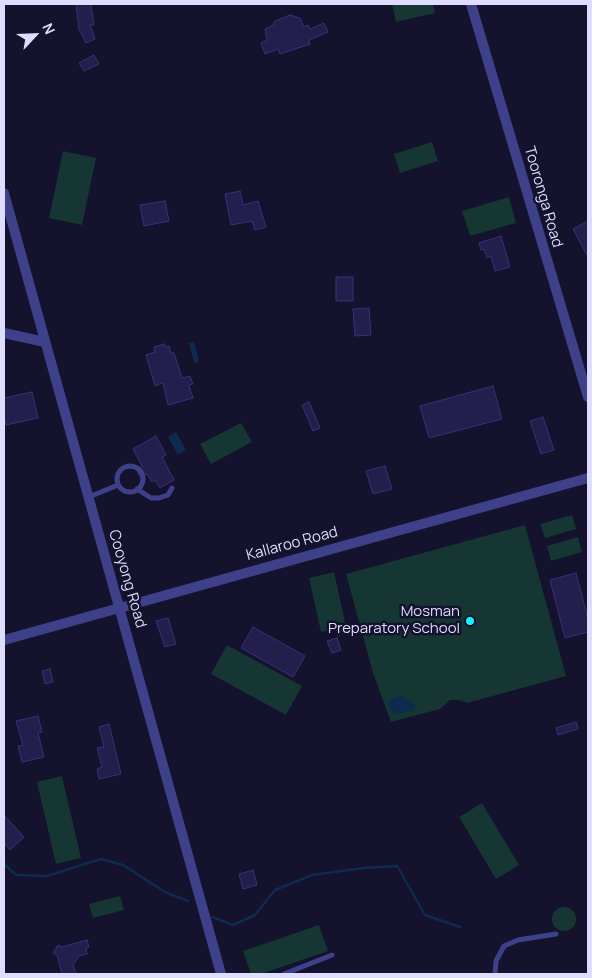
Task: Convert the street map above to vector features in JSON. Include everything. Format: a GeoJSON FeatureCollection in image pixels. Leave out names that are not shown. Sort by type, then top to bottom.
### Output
{"type":"FeatureCollection","features":[{"type":"Feature","properties":{"kind":"street","name":"Tooronga Road"},"geometry":{"type":"LineString","coordinates":[[471,4],[588,397]]}},
{"type":"Feature","properties":{"kind":"street","name":"Cooyong Road"},"geometry":{"type":"LineString","coordinates":[[4,193],[221,974]]}},
{"type":"Feature","properties":{"kind":"street"},"geometry":{"type":"LineString","coordinates":[[4,333],[45,342]]}},
{"type":"Feature","properties":{"kind":"street","name":"Kallaroo Road"},"geometry":{"type":"LineString","coordinates":[[4,640],[588,478]]}},
{"type":"Feature","properties":{"kind":"lane"},"geometry":{"type":"LineString","coordinates":[[125,466],[132,466],[139,470],[142,476],[141,484],[137,489],[130,492],[125,491],[118,485],[116,478],[125,466]]}},
{"type":"Feature","properties":{"kind":"lane"},"geometry":{"type":"LineString","coordinates":[[88,497],[118,485]]}},
{"type":"Feature","properties":{"kind":"lane"},"geometry":{"type":"LineString","coordinates":[[137,489],[151,498],[159,498],[168,495],[172,488]]}},
{"type":"Feature","properties":{"kind":"lane"},"geometry":{"type":"LineString","coordinates":[[495,974],[496,961],[504,946],[518,940],[556,934]]}},
{"type":"Feature","properties":{"kind":"lane"},"geometry":{"type":"LineString","coordinates":[[284,974],[332,956]]}},
{"type":"Feature","properties":{"kind":"green space"},"geometry":{"type":"Polygon","coordinates":[[[392,4],[433,4],[435,13],[396,22],[392,4]]]}},
{"type":"Feature","properties":{"kind":"green space"},"geometry":{"type":"Polygon","coordinates":[[[432,142],[438,161],[400,173],[394,154],[432,142]]]}},
{"type":"Feature","properties":{"kind":"green space"},"geometry":{"type":"Polygon","coordinates":[[[63,151],[96,158],[82,225],[49,218],[63,151]]]}},
{"type":"Feature","properties":{"kind":"green space"},"geometry":{"type":"Polygon","coordinates":[[[509,197],[516,223],[470,236],[462,211],[509,197]]]}},
{"type":"Feature","properties":{"kind":"green space"},"geometry":{"type":"Polygon","coordinates":[[[241,423],[252,442],[211,464],[200,444],[241,423]]]}},
{"type":"Feature","properties":{"kind":"green space"},"geometry":{"type":"Polygon","coordinates":[[[572,515],[576,529],[545,538],[540,524],[572,515]]]}},
{"type":"Feature","properties":{"kind":"green space","name":"Mosman Preparatory School"},"geometry":{"type":"Polygon","coordinates":[[[525,525],[566,676],[467,703],[459,700],[450,700],[440,709],[391,722],[373,673],[346,574],[525,525]]]}},
{"type":"Feature","properties":{"kind":"green space"},"geometry":{"type":"Polygon","coordinates":[[[578,537],[582,552],[551,561],[547,546],[578,537]]]}},
{"type":"Feature","properties":{"kind":"green space"},"geometry":{"type":"Polygon","coordinates":[[[334,572],[346,627],[321,632],[309,578],[334,572]]]}},
{"type":"Feature","properties":{"kind":"green space"},"geometry":{"type":"Polygon","coordinates":[[[227,645],[302,686],[286,715],[211,674],[227,645]]]}},
{"type":"Feature","properties":{"kind":"green space"},"geometry":{"type":"Polygon","coordinates":[[[62,776],[81,858],[56,864],[37,782],[62,776]]]}},
{"type":"Feature","properties":{"kind":"green space"},"geometry":{"type":"Polygon","coordinates":[[[482,803],[519,865],[496,879],[459,817],[482,803]]]}},
{"type":"Feature","properties":{"kind":"green space"},"geometry":{"type":"Polygon","coordinates":[[[120,896],[124,910],[93,918],[89,904],[120,896]]]}},
{"type":"Feature","properties":{"kind":"green space"},"geometry":{"type":"Polygon","coordinates":[[[564,907],[572,911],[576,919],[572,927],[564,931],[556,927],[552,919],[556,911],[564,907]]]}},
{"type":"Feature","properties":{"kind":"green space"},"geometry":{"type":"Polygon","coordinates":[[[319,925],[328,951],[261,974],[251,974],[243,951],[319,925]]]}},
{"type":"Feature","properties":{"kind":"water"},"geometry":{"type":"Polygon","coordinates":[[[194,342],[199,362],[194,363],[189,343],[194,342]]]}},
{"type":"Feature","properties":{"kind":"water"},"geometry":{"type":"Polygon","coordinates":[[[176,432],[186,450],[178,455],[168,437],[176,432]]]}},
{"type":"Feature","properties":{"kind":"water"},"geometry":{"type":"Polygon","coordinates":[[[400,696],[416,706],[412,711],[391,713],[388,703],[390,699],[400,696]]]}},
{"type":"Feature","properties":{"kind":"building"},"geometry":{"type":"Polygon","coordinates":[[[76,4],[91,4],[94,25],[90,25],[95,39],[86,43],[79,29],[76,4]]]}},
{"type":"Feature","properties":{"kind":"building"},"geometry":{"type":"Polygon","coordinates":[[[290,15],[300,18],[304,27],[308,25],[310,29],[324,23],[328,32],[309,40],[310,44],[280,54],[278,49],[265,54],[261,43],[267,40],[265,29],[272,26],[275,21],[290,15]]]}},
{"type":"Feature","properties":{"kind":"building"},"geometry":{"type":"Polygon","coordinates":[[[94,55],[99,64],[84,71],[79,63],[94,55]]]}},
{"type":"Feature","properties":{"kind":"building"},"geometry":{"type":"Polygon","coordinates":[[[240,191],[243,205],[258,201],[266,227],[255,230],[252,221],[231,225],[225,194],[240,191]]]}},
{"type":"Feature","properties":{"kind":"building"},"geometry":{"type":"Polygon","coordinates":[[[165,201],[169,221],[144,226],[140,205],[165,201]]]}},
{"type":"Feature","properties":{"kind":"building"},"geometry":{"type":"Polygon","coordinates":[[[588,221],[588,257],[573,229],[588,221]]]}},
{"type":"Feature","properties":{"kind":"building"},"geometry":{"type":"Polygon","coordinates":[[[501,236],[510,267],[495,271],[491,256],[487,258],[484,249],[481,250],[479,243],[501,236]]]}},
{"type":"Feature","properties":{"kind":"building"},"geometry":{"type":"Polygon","coordinates":[[[336,277],[353,277],[353,301],[336,301],[336,277]]]}},
{"type":"Feature","properties":{"kind":"building"},"geometry":{"type":"Polygon","coordinates":[[[369,308],[371,335],[355,336],[353,309],[369,308]]]}},
{"type":"Feature","properties":{"kind":"building"},"geometry":{"type":"Polygon","coordinates":[[[164,344],[165,347],[169,346],[171,353],[174,353],[182,378],[190,376],[193,384],[189,385],[193,398],[168,405],[163,383],[155,386],[146,355],[155,352],[154,347],[164,344]]]}},
{"type":"Feature","properties":{"kind":"building"},"geometry":{"type":"Polygon","coordinates":[[[493,386],[502,419],[429,438],[420,406],[493,386]]]}},
{"type":"Feature","properties":{"kind":"building"},"geometry":{"type":"Polygon","coordinates":[[[32,392],[38,418],[6,425],[4,398],[32,392]]]}},
{"type":"Feature","properties":{"kind":"building"},"geometry":{"type":"Polygon","coordinates":[[[309,402],[320,428],[313,431],[302,405],[309,402]]]}},
{"type":"Feature","properties":{"kind":"building"},"geometry":{"type":"Polygon","coordinates":[[[543,417],[554,450],[541,454],[530,421],[543,417]]]}},
{"type":"Feature","properties":{"kind":"building"},"geometry":{"type":"Polygon","coordinates":[[[156,436],[166,455],[162,457],[174,480],[160,488],[155,480],[152,482],[147,474],[140,477],[136,469],[142,466],[133,449],[156,436]]]}},
{"type":"Feature","properties":{"kind":"building"},"geometry":{"type":"Polygon","coordinates":[[[385,466],[392,489],[373,494],[366,471],[385,466]]]}},
{"type":"Feature","properties":{"kind":"building"},"geometry":{"type":"Polygon","coordinates":[[[576,573],[588,619],[588,632],[565,638],[550,580],[576,573]]]}},
{"type":"Feature","properties":{"kind":"building"},"geometry":{"type":"Polygon","coordinates":[[[168,618],[176,644],[165,647],[156,621],[168,618]]]}},
{"type":"Feature","properties":{"kind":"building"},"geometry":{"type":"Polygon","coordinates":[[[253,627],[305,656],[293,677],[241,648],[253,627]]]}},
{"type":"Feature","properties":{"kind":"building"},"geometry":{"type":"Polygon","coordinates":[[[337,638],[341,650],[332,653],[327,641],[337,638]]]}},
{"type":"Feature","properties":{"kind":"building"},"geometry":{"type":"Polygon","coordinates":[[[50,669],[53,682],[45,684],[42,671],[50,669]]]}},
{"type":"Feature","properties":{"kind":"building"},"geometry":{"type":"Polygon","coordinates":[[[38,716],[42,732],[38,733],[44,757],[22,762],[18,746],[23,745],[16,721],[38,716]]]}},
{"type":"Feature","properties":{"kind":"building"},"geometry":{"type":"Polygon","coordinates":[[[576,722],[578,729],[558,735],[556,728],[576,722]]]}},
{"type":"Feature","properties":{"kind":"building"},"geometry":{"type":"Polygon","coordinates":[[[109,724],[121,774],[99,779],[97,769],[102,767],[97,748],[104,747],[99,727],[109,724]]]}},
{"type":"Feature","properties":{"kind":"building"},"geometry":{"type":"Polygon","coordinates":[[[4,815],[24,837],[10,850],[4,843],[4,815]]]}},
{"type":"Feature","properties":{"kind":"building"},"geometry":{"type":"Polygon","coordinates":[[[253,870],[257,885],[243,889],[239,874],[253,870]]]}},
{"type":"Feature","properties":{"kind":"building"},"geometry":{"type":"Polygon","coordinates":[[[87,940],[89,947],[86,948],[87,954],[79,956],[73,965],[76,974],[62,974],[57,955],[53,953],[58,945],[62,947],[87,940]]]}},
{"type":"Feature","properties":{"kind":"waterway"},"geometry":{"type":"LineString","coordinates":[[4,864],[16,875],[47,876],[101,859],[123,865],[165,892],[188,901]]}},
{"type":"Feature","properties":{"kind":"waterway"},"geometry":{"type":"LineString","coordinates":[[212,917],[233,925],[255,915],[275,890],[312,875],[397,866],[425,915],[460,927]]}},
{"type":"Feature","properties":{"kind":"place","name":"Mosman Preparatory School"},"geometry":{"type":"Point","coordinates":[470,621]}}]}
